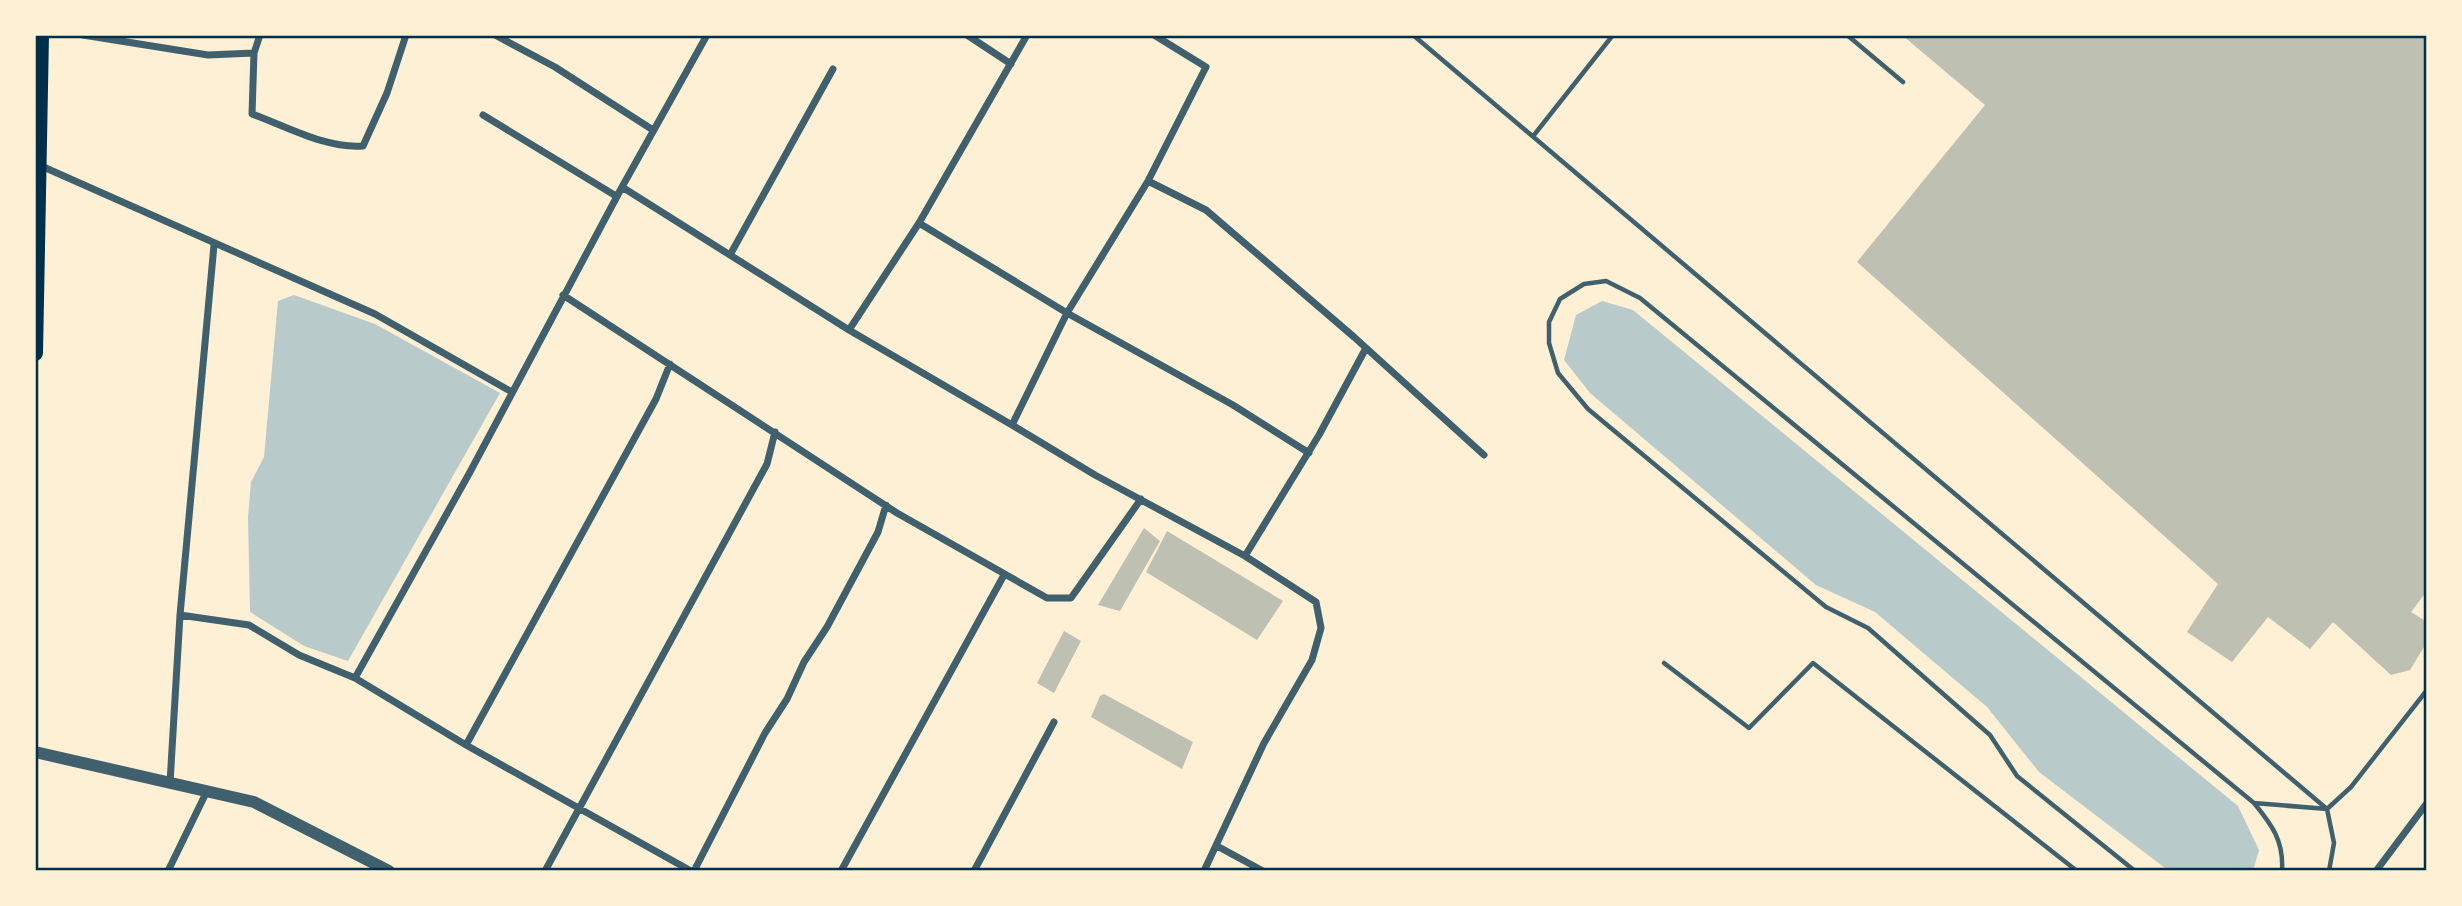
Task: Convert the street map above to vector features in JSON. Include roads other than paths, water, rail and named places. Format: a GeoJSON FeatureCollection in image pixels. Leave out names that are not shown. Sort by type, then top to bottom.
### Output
{"type":"FeatureCollection","features":[{"type":"Feature","properties":{"kind":"main road"},"geometry":{"type":"LineString","coordinates":[[35,353],[41,35]]}},
{"type":"Feature","properties":{"kind":"street"},"geometry":{"type":"LineString","coordinates":[[83,35],[208,55],[254,54]]}},
{"type":"Feature","properties":{"kind":"street"},"geometry":{"type":"LineString","coordinates":[[260,35],[254,54],[252,114],[334,143],[363,146],[387,93],[406,35]]}},
{"type":"Feature","properties":{"kind":"street"},"geometry":{"type":"LineString","coordinates":[[495,35],[555,67],[653,130]]}},
{"type":"Feature","properties":{"kind":"street"},"geometry":{"type":"LineString","coordinates":[[355,678],[470,472],[510,391],[706,35]]}},
{"type":"Feature","properties":{"kind":"street"},"geometry":{"type":"LineString","coordinates":[[967,35],[1012,64]]}},
{"type":"Feature","properties":{"kind":"street"},"geometry":{"type":"LineString","coordinates":[[849,330],[919,223],[1027,35]]}},
{"type":"Feature","properties":{"kind":"street"},"geometry":{"type":"LineString","coordinates":[[1012,425],[1067,313],[1148,181],[1206,67],[1154,35]]}},
{"type":"Feature","properties":{"kind":"street"},"geometry":{"type":"LineString","coordinates":[[730,255],[833,69]]}},
{"type":"Feature","properties":{"kind":"street"},"geometry":{"type":"LineString","coordinates":[[483,115],[616,197]]}},
{"type":"Feature","properties":{"kind":"street"},"geometry":{"type":"LineString","coordinates":[[37,164],[214,245],[375,314],[510,391]]}},
{"type":"Feature","properties":{"kind":"street"},"geometry":{"type":"LineString","coordinates":[[1148,181],[1206,210],[1367,348],[1485,455]]}},
{"type":"Feature","properties":{"kind":"street"},"geometry":{"type":"LineString","coordinates":[[622,187],[849,330],[1245,556],[1316,602],[1321,628],[1312,660],[1264,743],[1204,871]]}},
{"type":"Feature","properties":{"kind":"street"},"geometry":{"type":"LineString","coordinates":[[919,223],[1067,313],[1233,405],[1309,453]]}},
{"type":"Feature","properties":{"kind":"street"},"geometry":{"type":"LineString","coordinates":[[170,783],[180,615],[214,245]]}},
{"type":"Feature","properties":{"kind":"street"},"geometry":{"type":"LineString","coordinates":[[563,295],[886,505],[1047,598],[1071,598],[1141,499]]}},
{"type":"Feature","properties":{"kind":"street"},"geometry":{"type":"LineString","coordinates":[[1245,556],[1309,453],[1367,348]]}},
{"type":"Feature","properties":{"kind":"street"},"geometry":{"type":"LineString","coordinates":[[466,745],[656,399],[670,364]]}},
{"type":"Feature","properties":{"kind":"street"},"geometry":{"type":"LineString","coordinates":[[545,871],[767,464],[775,432]]}},
{"type":"Feature","properties":{"kind":"street"},"geometry":{"type":"LineString","coordinates":[[180,615],[249,625],[299,655],[355,678],[466,745],[693,871],[765,733],[788,699],[804,662],[827,627],[878,532],[886,505]]}},
{"type":"Feature","properties":{"kind":"street"},"geometry":{"type":"LineString","coordinates":[[841,871],[1004,575]]}},
{"type":"Feature","properties":{"kind":"street"},"geometry":{"type":"LineString","coordinates":[[974,871],[1054,722]]}},
{"type":"Feature","properties":{"kind":"street"},"geometry":{"type":"LineString","coordinates":[[35,752],[254,802],[389,871]]}},
{"type":"Feature","properties":{"kind":"street"},"geometry":{"type":"LineString","coordinates":[[168,871],[207,791]]}},
{"type":"Feature","properties":{"kind":"street"},"geometry":{"type":"LineString","coordinates":[[2376,871],[2427,803]]}},
{"type":"Feature","properties":{"kind":"street"},"geometry":{"type":"LineString","coordinates":[[1217,846],[1263,871]]}},
{"type":"Feature","properties":{"kind":"lane"},"geometry":{"type":"LineString","coordinates":[[1413,35],[2327,809],[2334,843],[2329,871]]}},
{"type":"Feature","properties":{"kind":"lane"},"geometry":{"type":"LineString","coordinates":[[1534,135],[1614,35]]}},
{"type":"Feature","properties":{"kind":"lane"},"geometry":{"type":"LineString","coordinates":[[1847,35],[1903,82]]}},
{"type":"Feature","properties":{"kind":"lane"},"geometry":{"type":"LineString","coordinates":[[2135,871],[2017,776],[1990,735],[1868,628],[1826,607],[1588,409],[1558,373],[1549,343],[1549,322],[1560,299],[1584,284],[1606,281],[1640,298],[2253,803],[2276,829],[2283,850],[2282,871]]}},
{"type":"Feature","properties":{"kind":"lane"},"geometry":{"type":"LineString","coordinates":[[1664,663],[1749,728],[1813,663],[2077,871]]}},
{"type":"Feature","properties":{"kind":"lane"},"geometry":{"type":"LineString","coordinates":[[2253,803],[2327,809],[2351,787],[2427,690]]}}]}
